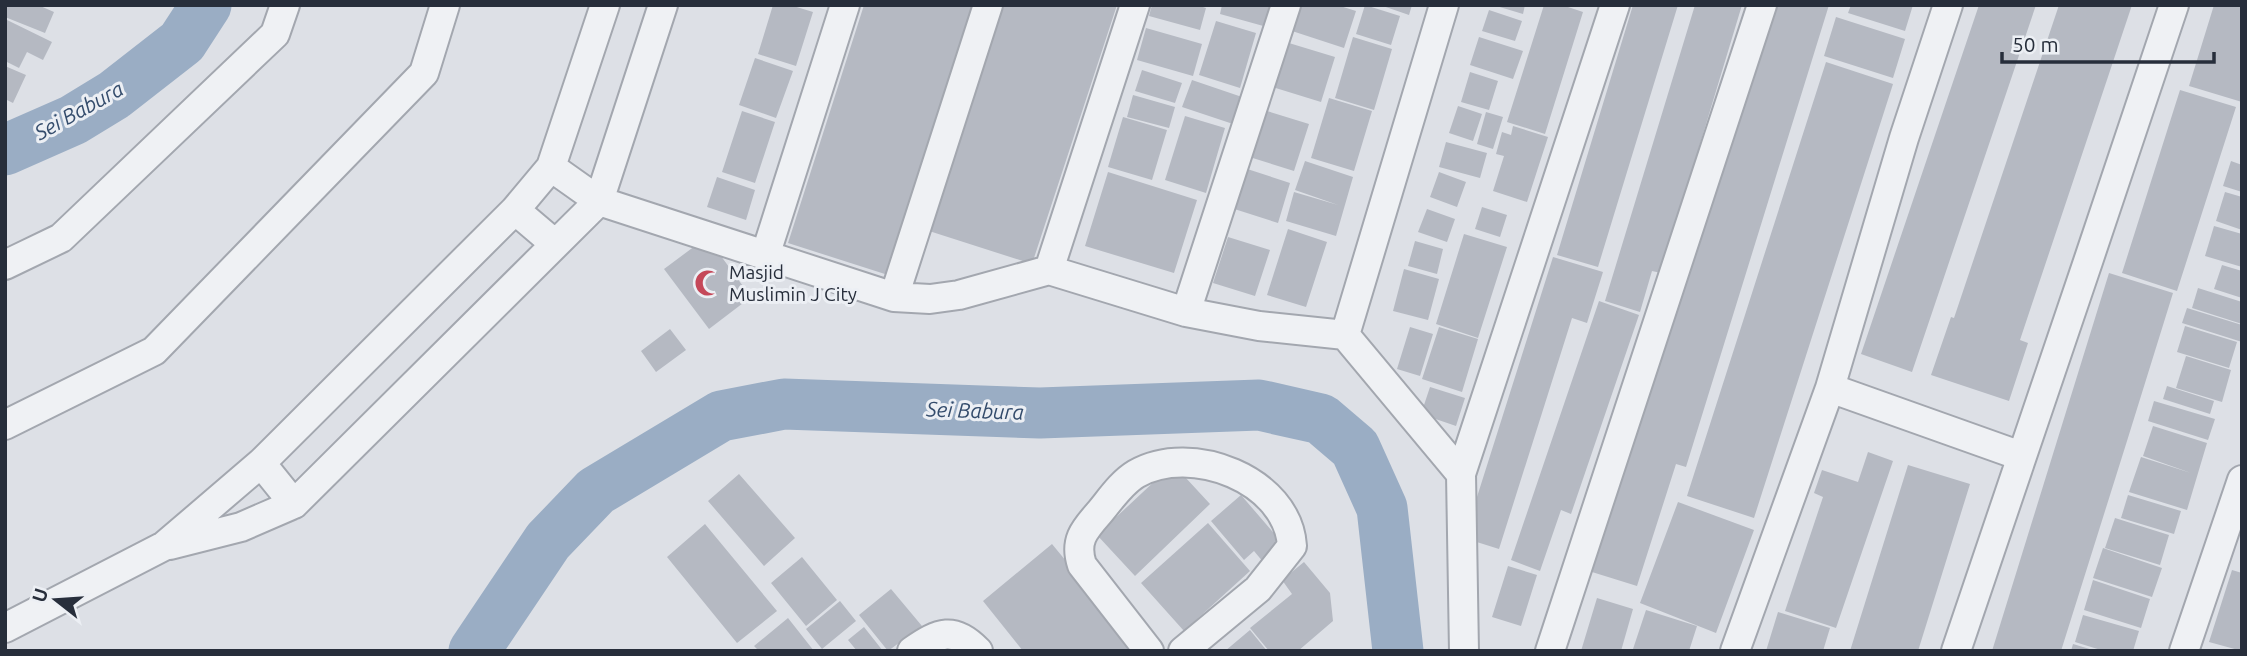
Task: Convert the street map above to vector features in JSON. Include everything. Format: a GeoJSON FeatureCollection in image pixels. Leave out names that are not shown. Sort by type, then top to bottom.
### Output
{"type":"FeatureCollection","features":[{"type":"Feature","properties":{"kind":"street"},"geometry":{"type":"LineString","coordinates":[[5,265],[61,238],[275,34],[285,5]]}},
{"type":"Feature","properties":{"kind":"street"},"geometry":{"type":"LineString","coordinates":[[5,425],[153,351],[424,73],[445,5]]}},
{"type":"Feature","properties":{"kind":"street"},"geometry":{"type":"LineString","coordinates":[[5,628],[164,546],[261,463],[516,210],[551,167],[605,5]]}},
{"type":"Feature","properties":{"kind":"street"},"geometry":{"type":"LineString","coordinates":[[164,546],[241,527],[294,504],[599,201],[663,5]]}},
{"type":"Feature","properties":{"kind":"street"},"geometry":{"type":"LineString","coordinates":[[766,253],[845,5]]}},
{"type":"Feature","properties":{"kind":"street"},"geometry":{"type":"LineString","coordinates":[[894,297],[988,5]]}},
{"type":"Feature","properties":{"kind":"street"},"geometry":{"type":"LineString","coordinates":[[1049,270],[1135,5]]}},
{"type":"Feature","properties":{"kind":"street"},"geometry":{"type":"LineString","coordinates":[[1186,312],[1286,5]]}},
{"type":"Feature","properties":{"kind":"street"},"geometry":{"type":"LineString","coordinates":[[1345,335],[1444,5]]}},
{"type":"Feature","properties":{"kind":"street"},"geometry":{"type":"LineString","coordinates":[[1464,651],[1461,474],[1615,5]]}},
{"type":"Feature","properties":{"kind":"street"},"geometry":{"type":"LineString","coordinates":[[1550,651],[1762,5]]}},
{"type":"Feature","properties":{"kind":"street"},"geometry":{"type":"LineString","coordinates":[[1735,651],[1830,388],[1904,138],[1948,5]]}},
{"type":"Feature","properties":{"kind":"street"},"geometry":{"type":"LineString","coordinates":[[1956,651],[2021,456],[2090,264],[2174,5]]}},
{"type":"Feature","properties":{"kind":"street"},"geometry":{"type":"LineString","coordinates":[[551,167],[599,201],[766,253],[894,297],[930,299],[959,295],[1049,270],[1186,312],[1259,326],[1345,335],[1461,474]]}},
{"type":"Feature","properties":{"kind":"street"},"geometry":{"type":"LineString","coordinates":[[516,210],[555,244]]}},
{"type":"Feature","properties":{"kind":"street"},"geometry":{"type":"LineString","coordinates":[[1830,388],[2021,456]]}},
{"type":"Feature","properties":{"kind":"street"},"geometry":{"type":"LineString","coordinates":[[1149,651],[1082,565],[1077,551],[1081,534],[1120,487],[1136,474],[1177,462],[1231,472],[1266,494],[1289,522],[1292,546],[1258,589],[1183,651]]}},
{"type":"Feature","properties":{"kind":"street"},"geometry":{"type":"LineString","coordinates":[[261,463],[294,504]]}},
{"type":"Feature","properties":{"kind":"street"},"geometry":{"type":"LineString","coordinates":[[2183,651],[2231,552],[2242,480]]}},
{"type":"Feature","properties":{"kind":"street"},"geometry":{"type":"LineString","coordinates":[[912,651],[928,640],[953,634],[964,636],[978,651]]}},
{"type":"Feature","properties":{"kind":"building"},"geometry":{"type":"Polygon","coordinates":[[[5,5],[38,5],[54,12],[45,33],[5,17],[5,5]]]}},
{"type":"Feature","properties":{"kind":"building"},"geometry":{"type":"Polygon","coordinates":[[[773,5],[790,5],[813,12],[796,66],[758,54],[773,5]]]}},
{"type":"Feature","properties":{"kind":"building"},"geometry":{"type":"Polygon","coordinates":[[[864,5],[974,5],[888,275],[788,243],[864,5]]]}},
{"type":"Feature","properties":{"kind":"building"},"geometry":{"type":"Polygon","coordinates":[[[1000,5],[1117,5],[1032,264],[926,230],[1000,5]]]}},
{"type":"Feature","properties":{"kind":"building"},"geometry":{"type":"Polygon","coordinates":[[[1152,5],[1197,5],[1206,8],[1200,30],[1149,16],[1152,5]]]}},
{"type":"Feature","properties":{"kind":"building"},"geometry":{"type":"Polygon","coordinates":[[[1222,5],[1273,5],[1267,27],[1220,14],[1222,5]]]}},
{"type":"Feature","properties":{"kind":"building"},"geometry":{"type":"Polygon","coordinates":[[[1297,5],[1337,5],[1356,11],[1344,48],[1289,30],[1297,5]]]}},
{"type":"Feature","properties":{"kind":"building"},"geometry":{"type":"Polygon","coordinates":[[[1365,5],[1400,16],[1391,45],[1356,34],[1365,5]]]}},
{"type":"Feature","properties":{"kind":"building"},"geometry":{"type":"Polygon","coordinates":[[[1380,5],[1412,5],[1409,15],[1380,5]]]}},
{"type":"Feature","properties":{"kind":"building"},"geometry":{"type":"Polygon","coordinates":[[[1493,5],[1525,5],[1523,14],[1493,5]]]}},
{"type":"Feature","properties":{"kind":"building"},"geometry":{"type":"Polygon","coordinates":[[[1544,5],[1562,5],[1583,12],[1545,134],[1507,122],[1544,5]]]}},
{"type":"Feature","properties":{"kind":"building"},"geometry":{"type":"Polygon","coordinates":[[[1633,5],[1678,5],[1598,267],[1557,255],[1633,5]]]}},
{"type":"Feature","properties":{"kind":"building"},"geometry":{"type":"Polygon","coordinates":[[[1695,5],[1742,5],[1661,273],[1652,271],[1640,312],[1605,301],[1695,5]]]}},
{"type":"Feature","properties":{"kind":"building"},"geometry":{"type":"Polygon","coordinates":[[[1768,5],[1829,5],[1686,467],[1676,464],[1637,586],[1592,572],[1768,5]]]}},
{"type":"Feature","properties":{"kind":"building"},"geometry":{"type":"Polygon","coordinates":[[[1851,5],[1913,5],[1905,31],[1848,13],[1851,5]]]}},
{"type":"Feature","properties":{"kind":"building"},"geometry":{"type":"Polygon","coordinates":[[[1979,5],[2036,5],[1912,372],[1861,354],[1979,5]]]}},
{"type":"Feature","properties":{"kind":"building"},"geometry":{"type":"Polygon","coordinates":[[[2059,5],[2132,5],[2020,340],[2028,343],[2009,401],[1931,375],[1951,317],[1954,318],[2059,5]]]}},
{"type":"Feature","properties":{"kind":"building"},"geometry":{"type":"Polygon","coordinates":[[[2214,5],[2242,5],[2242,102],[2189,86],[2214,5]]]}},
{"type":"Feature","properties":{"kind":"building"},"geometry":{"type":"Polygon","coordinates":[[[1489,10],[1522,21],[1515,41],[1482,31],[1489,10]]]}},
{"type":"Feature","properties":{"kind":"building"},"geometry":{"type":"Polygon","coordinates":[[[1836,17],[1905,39],[1893,78],[1824,56],[1836,17]]]}},
{"type":"Feature","properties":{"kind":"building"},"geometry":{"type":"Polygon","coordinates":[[[5,19],[52,42],[43,60],[27,52],[19,68],[5,61],[5,19]]]}},
{"type":"Feature","properties":{"kind":"building"},"geometry":{"type":"Polygon","coordinates":[[[1216,21],[1256,33],[1240,88],[1199,75],[1216,21]]]}},
{"type":"Feature","properties":{"kind":"building"},"geometry":{"type":"Polygon","coordinates":[[[1146,28],[1202,44],[1193,76],[1137,60],[1146,28]]]}},
{"type":"Feature","properties":{"kind":"building"},"geometry":{"type":"Polygon","coordinates":[[[1353,37],[1392,49],[1374,110],[1335,98],[1353,37]]]}},
{"type":"Feature","properties":{"kind":"building"},"geometry":{"type":"Polygon","coordinates":[[[1479,37],[1523,51],[1513,79],[1470,65],[1479,37]]]}},
{"type":"Feature","properties":{"kind":"building"},"geometry":{"type":"Polygon","coordinates":[[[1279,40],[1335,57],[1321,102],[1266,85],[1279,40]]]}},
{"type":"Feature","properties":{"kind":"building"},"geometry":{"type":"Polygon","coordinates":[[[755,58],[793,71],[776,118],[739,105],[755,58]]]}},
{"type":"Feature","properties":{"kind":"building"},"geometry":{"type":"Polygon","coordinates":[[[1826,62],[1893,84],[1754,518],[1687,496],[1826,62]]]}},
{"type":"Feature","properties":{"kind":"building"},"geometry":{"type":"Polygon","coordinates":[[[5,66],[26,75],[13,103],[5,99],[5,66]]]}},
{"type":"Feature","properties":{"kind":"building"},"geometry":{"type":"Polygon","coordinates":[[[1142,70],[1182,83],[1175,103],[1135,91],[1142,70]]]}},
{"type":"Feature","properties":{"kind":"building"},"geometry":{"type":"Polygon","coordinates":[[[1470,72],[1498,81],[1489,110],[1461,102],[1470,72]]]}},
{"type":"Feature","properties":{"kind":"building"},"geometry":{"type":"Polygon","coordinates":[[[1192,80],[1242,97],[1233,124],[1182,107],[1192,80]]]}},
{"type":"Feature","properties":{"kind":"building"},"geometry":{"type":"Polygon","coordinates":[[[2180,90],[2236,107],[2177,291],[2122,273],[2180,90]]]}},
{"type":"Feature","properties":{"kind":"building"},"geometry":{"type":"Polygon","coordinates":[[[1133,95],[1175,107],[1169,128],[1127,117],[1133,95]]]}},
{"type":"Feature","properties":{"kind":"building"},"geometry":{"type":"Polygon","coordinates":[[[1329,98],[1372,111],[1354,171],[1311,158],[1329,98]]]}},
{"type":"Feature","properties":{"kind":"building"},"geometry":{"type":"Polygon","coordinates":[[[1458,106],[1482,114],[1473,141],[1449,133],[1458,106]]]}},
{"type":"Feature","properties":{"kind":"building"},"geometry":{"type":"Polygon","coordinates":[[[1257,108],[1309,124],[1294,171],[1243,155],[1257,108]]]}},
{"type":"Feature","properties":{"kind":"building"},"geometry":{"type":"Polygon","coordinates":[[[742,111],[775,122],[755,183],[722,172],[742,111]]]}},
{"type":"Feature","properties":{"kind":"building"},"geometry":{"type":"Polygon","coordinates":[[[1486,112],[1503,117],[1493,149],[1477,144],[1486,112]]]}},
{"type":"Feature","properties":{"kind":"building"},"geometry":{"type":"Polygon","coordinates":[[[1185,116],[1225,128],[1206,193],[1165,180],[1185,116]]]}},
{"type":"Feature","properties":{"kind":"building"},"geometry":{"type":"Polygon","coordinates":[[[1123,117],[1167,130],[1152,180],[1108,167],[1123,117]]]}},
{"type":"Feature","properties":{"kind":"building"},"geometry":{"type":"Polygon","coordinates":[[[1513,126],[1548,137],[1527,202],[1493,191],[1504,156],[1496,154],[1502,132],[1511,135],[1513,126]]]}},
{"type":"Feature","properties":{"kind":"building"},"geometry":{"type":"Polygon","coordinates":[[[1446,142],[1487,153],[1480,178],[1439,167],[1446,142]]]}},
{"type":"Feature","properties":{"kind":"building"},"geometry":{"type":"Polygon","coordinates":[[[1305,161],[1353,177],[1336,236],[1286,221],[1294,192],[1338,205],[1295,190],[1305,161]]]}},
{"type":"Feature","properties":{"kind":"building"},"geometry":{"type":"Polygon","coordinates":[[[2231,161],[2242,165],[2242,192],[2223,186],[2231,161]]]}},
{"type":"Feature","properties":{"kind":"building"},"geometry":{"type":"Polygon","coordinates":[[[1238,166],[1290,183],[1278,223],[1225,206],[1238,166]]]}},
{"type":"Feature","properties":{"kind":"building"},"geometry":{"type":"Polygon","coordinates":[[[1108,172],[1197,200],[1174,273],[1085,246],[1108,172]]]}},
{"type":"Feature","properties":{"kind":"building"},"geometry":{"type":"Polygon","coordinates":[[[1439,172],[1466,182],[1457,207],[1430,197],[1439,172]]]}},
{"type":"Feature","properties":{"kind":"building"},"geometry":{"type":"Polygon","coordinates":[[[717,177],[755,190],[746,220],[707,207],[717,177]]]}},
{"type":"Feature","properties":{"kind":"building"},"geometry":{"type":"Polygon","coordinates":[[[2225,192],[2242,197],[2242,230],[2216,221],[2225,192]]]}},
{"type":"Feature","properties":{"kind":"building"},"geometry":{"type":"Polygon","coordinates":[[[1482,207],[1507,215],[1500,237],[1475,229],[1482,207]]]}},
{"type":"Feature","properties":{"kind":"building"},"geometry":{"type":"Polygon","coordinates":[[[1427,209],[1455,219],[1447,242],[1418,232],[1427,209]]]}},
{"type":"Feature","properties":{"kind":"building"},"geometry":{"type":"Polygon","coordinates":[[[2214,226],[2242,234],[2242,267],[2205,256],[2214,226]]]}},
{"type":"Feature","properties":{"kind":"building"},"geometry":{"type":"Polygon","coordinates":[[[1288,229],[1327,242],[1306,307],[1267,295],[1288,229]]]}},
{"type":"Feature","properties":{"kind":"building"},"geometry":{"type":"Polygon","coordinates":[[[1464,234],[1507,247],[1478,338],[1436,324],[1464,234]]]}},
{"type":"Feature","properties":{"kind":"building","name":"Masjid Muslimin J City"},"geometry":{"type":"Polygon","coordinates":[[[707,237],[751,297],[709,329],[664,269],[707,237]]]}},
{"type":"Feature","properties":{"kind":"building"},"geometry":{"type":"Polygon","coordinates":[[[1228,237],[1270,250],[1255,296],[1213,283],[1228,237]]]}},
{"type":"Feature","properties":{"kind":"building"},"geometry":{"type":"Polygon","coordinates":[[[1415,241],[1443,249],[1437,274],[1408,266],[1415,241]]]}},
{"type":"Feature","properties":{"kind":"building"},"geometry":{"type":"Polygon","coordinates":[[[1553,257],[1603,272],[1587,323],[1572,318],[1499,549],[1464,538],[1553,257]]]}},
{"type":"Feature","properties":{"kind":"building"},"geometry":{"type":"Polygon","coordinates":[[[2222,265],[2242,271],[2242,298],[2214,289],[2222,265]]]}},
{"type":"Feature","properties":{"kind":"building"},"geometry":{"type":"Polygon","coordinates":[[[1404,269],[1439,279],[1428,320],[1393,311],[1404,269]]]}},
{"type":"Feature","properties":{"kind":"building"},"geometry":{"type":"Polygon","coordinates":[[[2109,273],[2173,293],[2061,651],[1992,651],[2109,273]]]}},
{"type":"Feature","properties":{"kind":"building"},"geometry":{"type":"Polygon","coordinates":[[[2198,288],[2242,302],[2242,324],[2192,308],[2198,288]]]}},
{"type":"Feature","properties":{"kind":"building"},"geometry":{"type":"Polygon","coordinates":[[[1599,301],[1639,315],[1571,514],[1561,510],[1540,571],[1511,560],[1599,301]]]}},
{"type":"Feature","properties":{"kind":"building"},"geometry":{"type":"Polygon","coordinates":[[[2187,308],[2242,325],[2242,342],[2182,323],[2187,308]]]}},
{"type":"Feature","properties":{"kind":"building"},"geometry":{"type":"Polygon","coordinates":[[[2185,326],[2237,342],[2229,368],[2177,352],[2185,326]]]}},
{"type":"Feature","properties":{"kind":"building"},"geometry":{"type":"Polygon","coordinates":[[[1410,327],[1433,334],[1420,376],[1397,369],[1410,327]]]}},
{"type":"Feature","properties":{"kind":"building"},"geometry":{"type":"Polygon","coordinates":[[[1439,327],[1478,339],[1462,392],[1422,379],[1439,327]]]}},
{"type":"Feature","properties":{"kind":"building"},"geometry":{"type":"Polygon","coordinates":[[[670,329],[686,350],[656,372],[641,351],[670,329]]]}},
{"type":"Feature","properties":{"kind":"building"},"geometry":{"type":"Polygon","coordinates":[[[2186,356],[2231,370],[2222,402],[2176,388],[2186,356]]]}},
{"type":"Feature","properties":{"kind":"building"},"geometry":{"type":"Polygon","coordinates":[[[2167,386],[2214,401],[2210,414],[2163,399],[2167,386]]]}},
{"type":"Feature","properties":{"kind":"building"},"geometry":{"type":"Polygon","coordinates":[[[1430,387],[1465,398],[1456,426],[1421,414],[1430,387]]]}},
{"type":"Feature","properties":{"kind":"building"},"geometry":{"type":"Polygon","coordinates":[[[2154,401],[2215,419],[2208,440],[2148,421],[2154,401]]]}},
{"type":"Feature","properties":{"kind":"building"},"geometry":{"type":"Polygon","coordinates":[[[2153,426],[2207,443],[2187,510],[2129,492],[2141,457],[2191,473],[2143,456],[2153,426]]]}},
{"type":"Feature","properties":{"kind":"building"},"geometry":{"type":"Polygon","coordinates":[[[1868,452],[1893,461],[1836,628],[1785,611],[1823,497],[1814,493],[1822,470],[1858,482],[1868,452]]]}},
{"type":"Feature","properties":{"kind":"building"},"geometry":{"type":"Polygon","coordinates":[[[1173,464],[1210,504],[1135,576],[1097,535],[1173,464]]]}},
{"type":"Feature","properties":{"kind":"building"},"geometry":{"type":"Polygon","coordinates":[[[1908,465],[1970,484],[1938,587],[1918,651],[1850,651],[1908,465]]]}},
{"type":"Feature","properties":{"kind":"building"},"geometry":{"type":"Polygon","coordinates":[[[739,474],[795,538],[764,566],[708,501],[739,474]]]}},
{"type":"Feature","properties":{"kind":"building"},"geometry":{"type":"Polygon","coordinates":[[[1241,495],[1284,545],[1264,563],[1254,551],[1244,560],[1211,521],[1241,495]]]}},
{"type":"Feature","properties":{"kind":"building"},"geometry":{"type":"Polygon","coordinates":[[[2128,495],[2181,511],[2174,534],[2121,518],[2128,495]]]}},
{"type":"Feature","properties":{"kind":"building"},"geometry":{"type":"Polygon","coordinates":[[[1678,502],[1754,530],[1716,633],[1640,603],[1678,502]]]}},
{"type":"Feature","properties":{"kind":"building"},"geometry":{"type":"Polygon","coordinates":[[[2115,518],[2169,535],[2160,565],[2105,548],[2115,518]]]}},
{"type":"Feature","properties":{"kind":"building"},"geometry":{"type":"Polygon","coordinates":[[[1208,523],[1250,571],[1184,631],[1141,583],[1208,523]]]}},
{"type":"Feature","properties":{"kind":"building"},"geometry":{"type":"Polygon","coordinates":[[[705,524],[777,611],[737,643],[667,557],[705,524]]]}},
{"type":"Feature","properties":{"kind":"building"},"geometry":{"type":"Polygon","coordinates":[[[1052,544],[1140,651],[1023,651],[983,601],[1052,544]]]}},
{"type":"Feature","properties":{"kind":"building"},"geometry":{"type":"Polygon","coordinates":[[[2103,548],[2162,568],[2152,597],[2093,578],[2103,548]]]}},
{"type":"Feature","properties":{"kind":"building"},"geometry":{"type":"Polygon","coordinates":[[[802,557],[837,600],[806,626],[771,583],[802,557]]]}},
{"type":"Feature","properties":{"kind":"building"},"geometry":{"type":"Polygon","coordinates":[[[1304,562],[1330,593],[1333,621],[1298,651],[1269,651],[1250,628],[1292,594],[1282,580],[1304,562]]]}},
{"type":"Feature","properties":{"kind":"building"},"geometry":{"type":"Polygon","coordinates":[[[1508,566],[1537,575],[1521,626],[1492,617],[1508,566]]]}},
{"type":"Feature","properties":{"kind":"building"},"geometry":{"type":"Polygon","coordinates":[[[2232,570],[2242,573],[2242,651],[2209,642],[2232,570]]]}},
{"type":"Feature","properties":{"kind":"building"},"geometry":{"type":"Polygon","coordinates":[[[2093,580],[2150,599],[2141,628],[2084,610],[2093,580]]]}},
{"type":"Feature","properties":{"kind":"building"},"geometry":{"type":"Polygon","coordinates":[[[891,589],[922,626],[888,651],[859,615],[891,589]]]}},
{"type":"Feature","properties":{"kind":"building"},"geometry":{"type":"Polygon","coordinates":[[[1597,598],[1633,609],[1621,651],[1581,651],[1597,598]]]}},
{"type":"Feature","properties":{"kind":"building"},"geometry":{"type":"Polygon","coordinates":[[[840,601],[856,621],[822,649],[806,629],[840,601]]]}},
{"type":"Feature","properties":{"kind":"building"},"geometry":{"type":"Polygon","coordinates":[[[1646,610],[1697,626],[1689,651],[1633,649],[1646,610]]]}},
{"type":"Feature","properties":{"kind":"building"},"geometry":{"type":"Polygon","coordinates":[[[1778,612],[1830,628],[1823,651],[1766,651],[1778,612]]]}},
{"type":"Feature","properties":{"kind":"building"},"geometry":{"type":"Polygon","coordinates":[[[2083,615],[2139,631],[2133,651],[2104,651],[2075,642],[2083,615]]]}},
{"type":"Feature","properties":{"kind":"building"},"geometry":{"type":"Polygon","coordinates":[[[788,618],[814,651],[759,651],[754,646],[788,618]]]}},
{"type":"Feature","properties":{"kind":"building"},"geometry":{"type":"Polygon","coordinates":[[[864,627],[883,651],[857,651],[848,640],[864,627]]]}},
{"type":"Feature","properties":{"kind":"building"},"geometry":{"type":"Polygon","coordinates":[[[1250,630],[1267,651],[1225,651],[1250,630]]]}},
{"type":"Feature","properties":{"kind":"building"},"geometry":{"type":"Polygon","coordinates":[[[2073,644],[2093,650],[2093,651],[2071,651],[2073,644]]]}},
{"type":"Feature","properties":{"kind":"waterway","name":"Sei Babura"},"geometry":{"type":"LineString","coordinates":[[5,150],[73,120],[114,95],[182,42],[206,5]]}},
{"type":"Feature","properties":{"kind":"waterway","name":"Sei Babura"},"geometry":{"type":"LineString","coordinates":[[474,651],[548,541],[596,491],[721,416],[784,404],[1040,413],[1259,405],[1321,419],[1355,448],[1382,508],[1398,651]]}},
{"type":"Feature","properties":{"kind":"place","name":"Masjid Muslimin J City"},"geometry":{"type":"Point","coordinates":[708,283]}}]}
